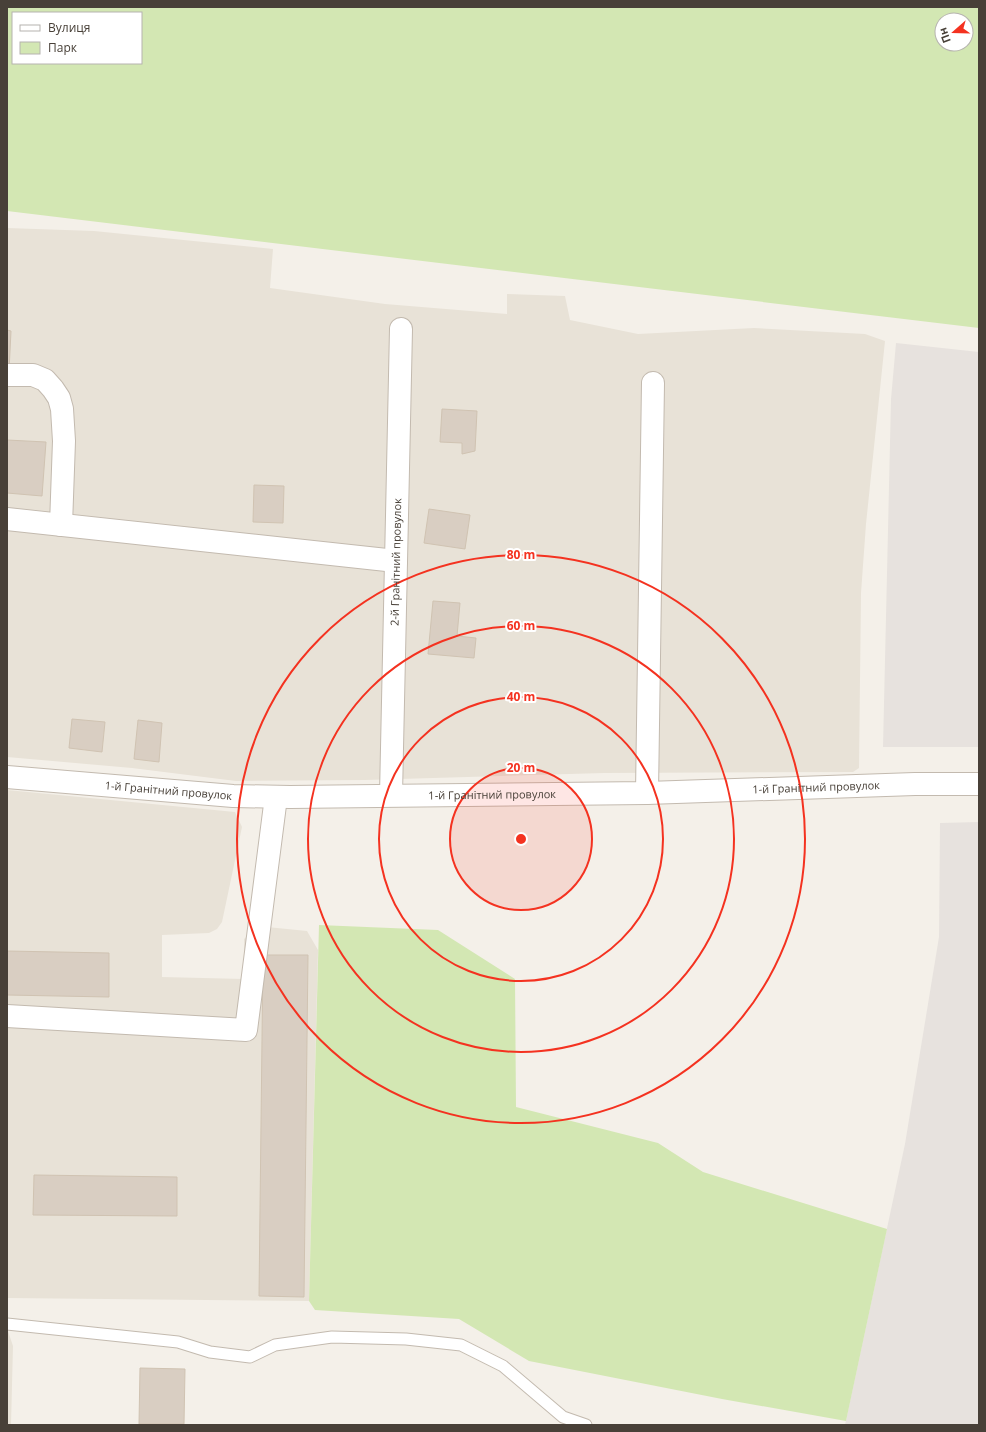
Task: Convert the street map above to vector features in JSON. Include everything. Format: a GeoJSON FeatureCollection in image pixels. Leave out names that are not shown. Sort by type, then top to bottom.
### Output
{"type":"FeatureCollection","features":[{"type":"Feature","properties":{"kind":"street","name":"2-й Гранітний провулок"},"geometry":{"type":"LineString","coordinates":[[390,795],[401,329]]}},
{"type":"Feature","properties":{"kind":"street"},"geometry":{"type":"LineString","coordinates":[[7,375],[33,375],[45,380],[54,389],[59,398],[62,409],[64,442],[61,525]]}},
{"type":"Feature","properties":{"kind":"street"},"geometry":{"type":"LineString","coordinates":[[647,793],[653,382]]}},
{"type":"Feature","properties":{"kind":"street"},"geometry":{"type":"LineString","coordinates":[[7,519],[396,561]]}},
{"type":"Feature","properties":{"kind":"street","name":"1-й Гранітний провулок"},"geometry":{"type":"LineString","coordinates":[[7,777],[233,796],[276,797],[647,793],[907,784],[979,784]]}},
{"type":"Feature","properties":{"kind":"street"},"geometry":{"type":"LineString","coordinates":[[7,1016],[246,1030],[276,797]]}},
{"type":"Feature","properties":{"kind":"lane"},"geometry":{"type":"LineString","coordinates":[[7,1324],[178,1342],[210,1352],[250,1357],[275,1345],[332,1338],[406,1339],[461,1345],[503,1366],[563,1417],[586,1425]]}},
{"type":"Feature","properties":{"kind":"shaded area"},"geometry":{"type":"Polygon","coordinates":[[[7,228],[94,231],[273,249],[270,288],[385,304],[507,314],[507,294],[565,296],[570,320],[638,334],[754,328],[865,334],[885,341],[866,524],[861,593],[859,768],[853,772],[604,773],[365,780],[236,781],[132,768],[7,757],[7,228]]]}},
{"type":"Feature","properties":{"kind":"shaded area"},"geometry":{"type":"Polygon","coordinates":[[[896,343],[979,352],[979,747],[883,747],[891,399],[896,343]]]}},
{"type":"Feature","properties":{"kind":"shaded area"},"geometry":{"type":"Polygon","coordinates":[[[7,790],[235,812],[242,827],[222,922],[217,929],[209,933],[162,935],[162,977],[244,979],[244,939],[257,926],[307,931],[318,950],[309,1301],[7,1298],[7,790]]]}},
{"type":"Feature","properties":{"kind":"shaded area"},"geometry":{"type":"Polygon","coordinates":[[[979,822],[979,1425],[845,1425],[905,1144],[939,937],[940,823],[979,822]]]}},
{"type":"Feature","properties":{"kind":"shaded area"},"geometry":{"type":"Polygon","coordinates":[[[7,1328],[13,1346],[11,1425],[7,1425],[7,1328]]]}},
{"type":"Feature","properties":{"kind":"green space"},"geometry":{"type":"Polygon","coordinates":[[[7,7],[979,7],[979,328],[7,211],[7,7]]]}},
{"type":"Feature","properties":{"kind":"green space"},"geometry":{"type":"Polygon","coordinates":[[[319,925],[438,930],[515,979],[516,1107],[658,1143],[703,1172],[887,1229],[846,1421],[722,1399],[529,1361],[459,1319],[315,1310],[309,1301],[319,925]]]}},
{"type":"Feature","properties":{"kind":"building"},"geometry":{"type":"Polygon","coordinates":[[[7,330],[11,331],[9,371],[7,371],[7,330]]]}},
{"type":"Feature","properties":{"kind":"building"},"geometry":{"type":"Polygon","coordinates":[[[442,409],[477,411],[475,451],[462,454],[462,443],[440,442],[442,409]]]}},
{"type":"Feature","properties":{"kind":"building"},"geometry":{"type":"Polygon","coordinates":[[[7,440],[46,442],[42,496],[7,493],[7,440]]]}},
{"type":"Feature","properties":{"kind":"building"},"geometry":{"type":"Polygon","coordinates":[[[254,485],[284,486],[283,523],[253,522],[254,485]]]}},
{"type":"Feature","properties":{"kind":"building"},"geometry":{"type":"Polygon","coordinates":[[[429,509],[470,515],[465,549],[424,543],[429,509]]]}},
{"type":"Feature","properties":{"kind":"building"},"geometry":{"type":"Polygon","coordinates":[[[433,601],[460,603],[457,636],[476,638],[474,658],[428,654],[433,601]]]}},
{"type":"Feature","properties":{"kind":"building"},"geometry":{"type":"Polygon","coordinates":[[[72,719],[105,722],[102,752],[69,748],[72,719]]]}},
{"type":"Feature","properties":{"kind":"building"},"geometry":{"type":"Polygon","coordinates":[[[138,720],[162,723],[159,762],[134,759],[138,720]]]}},
{"type":"Feature","properties":{"kind":"building"},"geometry":{"type":"Polygon","coordinates":[[[7,951],[109,953],[109,997],[7,995],[7,951]]]}},
{"type":"Feature","properties":{"kind":"building"},"geometry":{"type":"Polygon","coordinates":[[[263,955],[308,955],[304,1297],[259,1296],[263,955]]]}},
{"type":"Feature","properties":{"kind":"building"},"geometry":{"type":"Polygon","coordinates":[[[34,1175],[177,1177],[177,1216],[33,1215],[34,1175]]]}},
{"type":"Feature","properties":{"kind":"building"},"geometry":{"type":"Polygon","coordinates":[[[140,1368],[185,1369],[184,1424],[139,1424],[140,1368]]]}}]}
